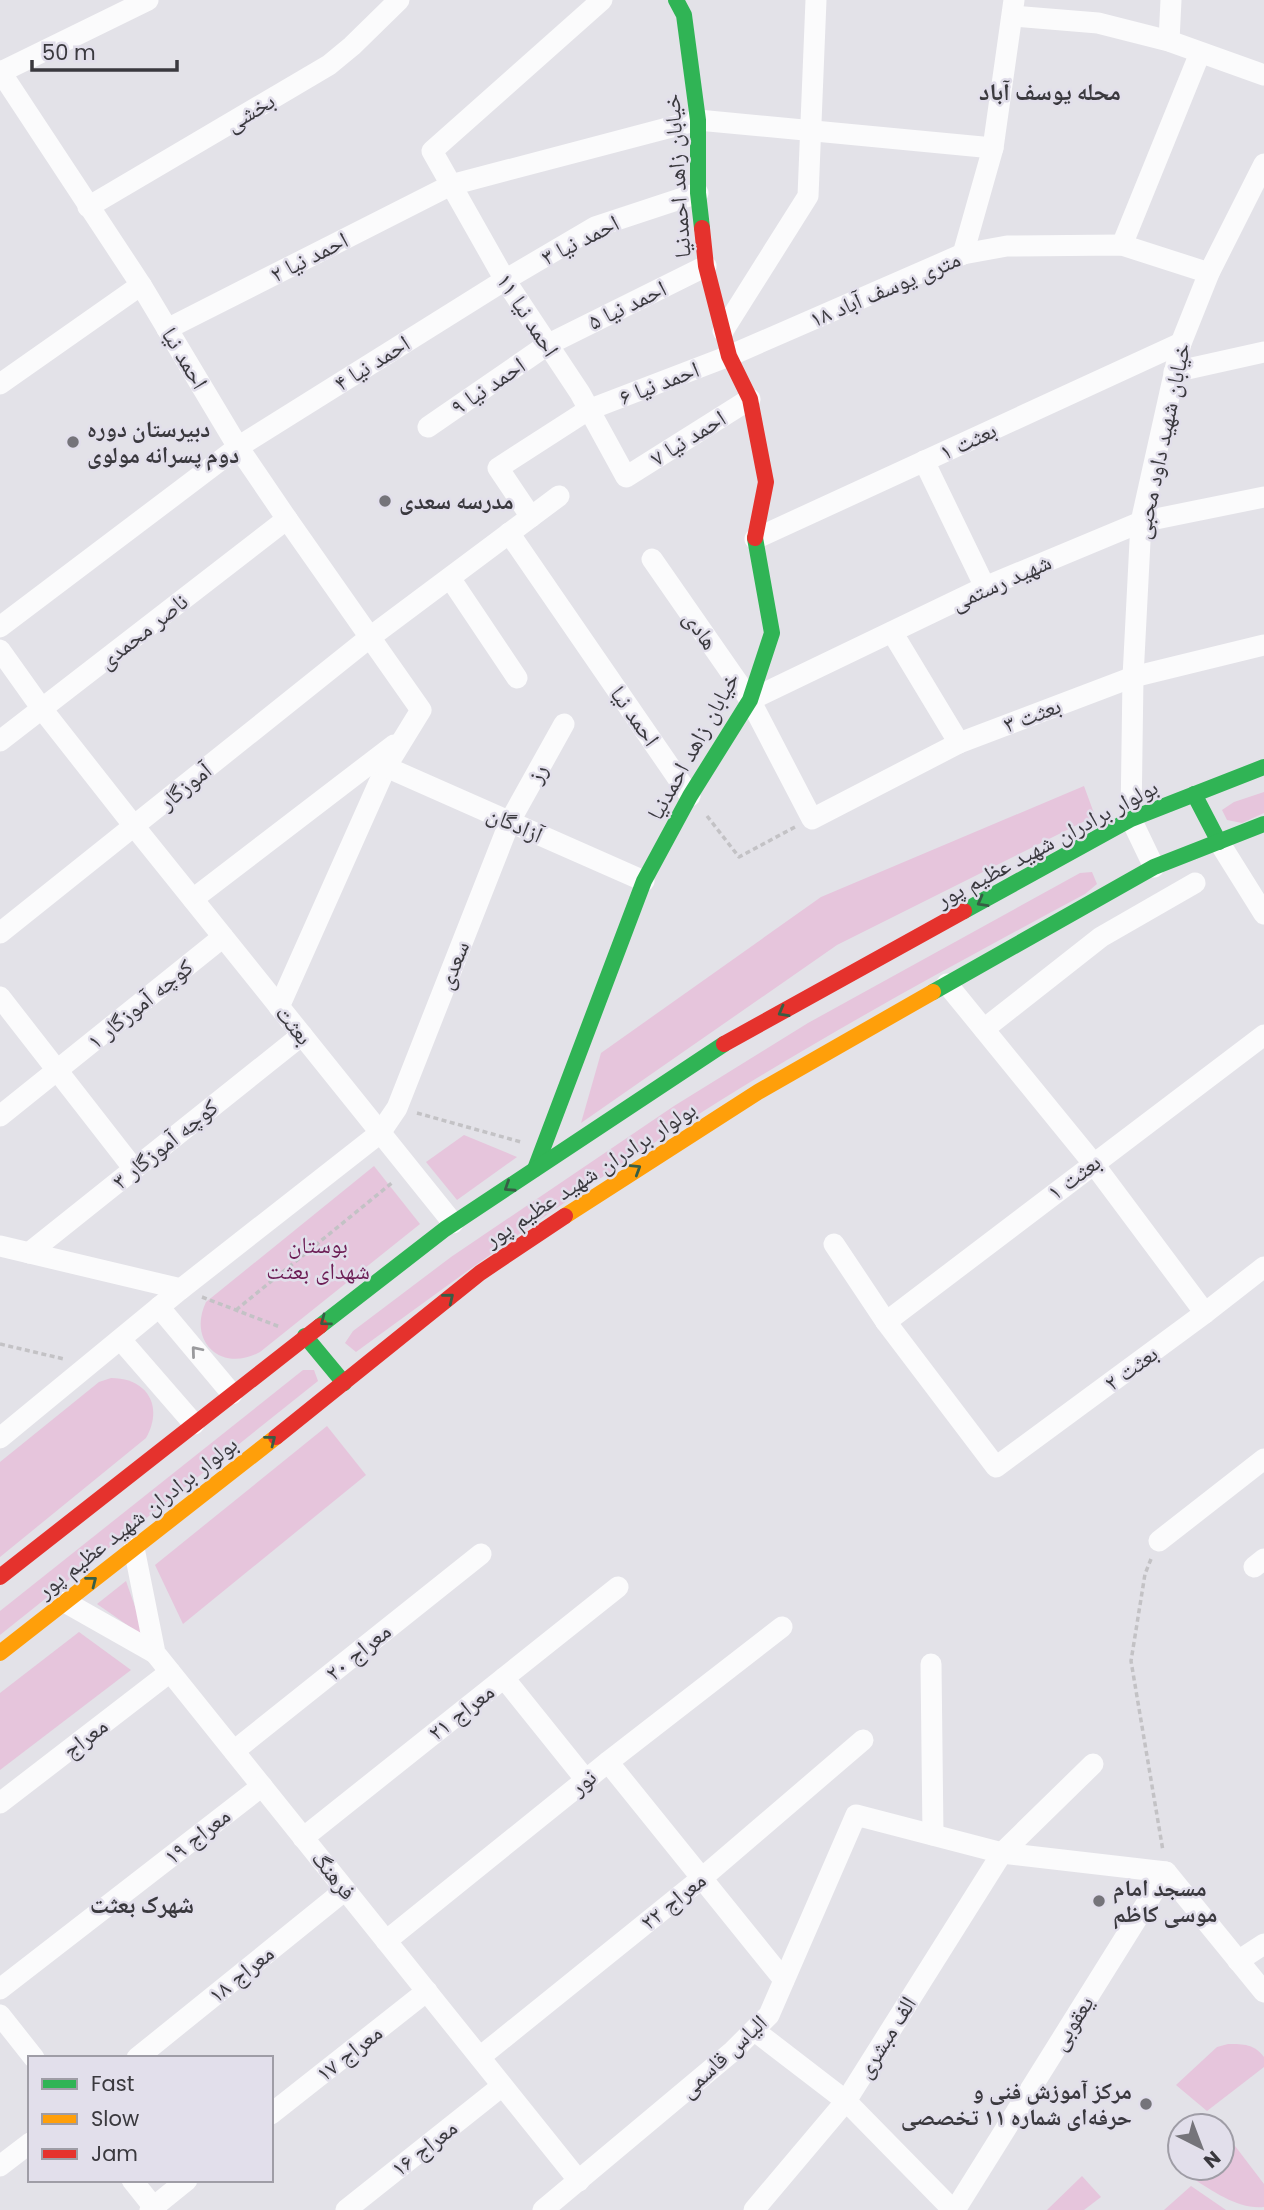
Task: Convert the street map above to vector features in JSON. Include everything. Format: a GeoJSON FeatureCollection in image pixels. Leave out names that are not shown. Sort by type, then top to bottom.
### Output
{"type":"FeatureCollection","features":[{"type":"Feature","properties":{"kind":"main road","name":"خیابان زاهد احمدنیا"},"geometry":{"type":"LineString","coordinates":[[535,1169],[644,881],[690,796],[750,700],[772,633],[755,539],[766,482],[750,399],[729,356],[706,266],[698,193],[698,120],[684,15],[676,0]]}},
{"type":"Feature","properties":{"kind":"main road","name":"بولوار برادران شهید عظیم‌ پور"},"geometry":{"type":"LineString","coordinates":[[0,1577],[304,1336],[453,1223],[724,1044],[1131,819],[1264,766]]}},
{"type":"Feature","properties":{"kind":"main road"},"geometry":{"type":"LineString","coordinates":[[1194,794],[1219,842]]}},
{"type":"Feature","properties":{"kind":"main road","name":"بولوار برادران شهید عظیم‌ پور"},"geometry":{"type":"LineString","coordinates":[[0,1653],[480,1273],[592,1199],[758,1092],[1154,867],[1264,824]]}},
{"type":"Feature","properties":{"kind":"main road"},"geometry":{"type":"LineString","coordinates":[[304,1336],[344,1383]]}},
{"type":"Feature","properties":{"kind":"street","name":"بخشی"},"geometry":{"type":"LineString","coordinates":[[88,207],[329,65],[399,0]]}},
{"type":"Feature","properties":{"kind":"street","name":"احمد نیا ۱۱"},"geometry":{"type":"LineString","coordinates":[[602,0],[432,151],[505,280],[589,410],[626,477]]}},
{"type":"Feature","properties":{"kind":"street"},"geometry":{"type":"LineString","coordinates":[[723,331],[808,196],[816,0]]}},
{"type":"Feature","properties":{"kind":"street"},"geometry":{"type":"LineString","coordinates":[[1169,41],[1171,0]]}},
{"type":"Feature","properties":{"kind":"street"},"geometry":{"type":"LineString","coordinates":[[1,71],[146,1]]}},
{"type":"Feature","properties":{"kind":"street"},"geometry":{"type":"LineString","coordinates":[[963,254],[993,148],[1014,8],[1098,23],[1169,41],[1264,75]]}},
{"type":"Feature","properties":{"kind":"street"},"geometry":{"type":"LineString","coordinates":[[1122,245],[1200,53]]}},
{"type":"Feature","properties":{"kind":"street","name":"احمد نیا"},"geometry":{"type":"LineString","coordinates":[[1,71],[141,285],[239,447],[421,710],[404,737]]}},
{"type":"Feature","properties":{"kind":"street"},"geometry":{"type":"LineString","coordinates":[[698,120],[993,148]]}},
{"type":"Feature","properties":{"kind":"street","name":"احمد نیا ۲"},"geometry":{"type":"LineString","coordinates":[[167,329],[451,186],[698,120]]}},
{"type":"Feature","properties":{"kind":"street","name":"خیابان شهید داود محبی"},"geometry":{"type":"LineString","coordinates":[[1131,819],[1133,677],[1141,522],[1181,343],[1209,273],[1255,203],[1264,164]]}},
{"type":"Feature","properties":{"kind":"street","name":"احمد نیا ۳"},"geometry":{"type":"LineString","coordinates":[[505,280],[595,227],[698,193]]}},
{"type":"Feature","properties":{"kind":"street","name":"۱۸ متری یوسف آباد"},"geometry":{"type":"LineString","coordinates":[[729,356],[963,254],[1007,246],[1122,245],[1209,273]]}},
{"type":"Feature","properties":{"kind":"street","name":"احمد نیا ۵"},"geometry":{"type":"LineString","coordinates":[[547,345],[706,266]]}},
{"type":"Feature","properties":{"kind":"street","name":"احمد نیا ۴"},"geometry":{"type":"LineString","coordinates":[[0,627],[239,447],[505,280]]}},
{"type":"Feature","properties":{"kind":"street"},"geometry":{"type":"LineString","coordinates":[[0,384],[141,285]]}},
{"type":"Feature","properties":{"kind":"street","name":"بعثت ۱"},"geometry":{"type":"LineString","coordinates":[[755,539],[1181,343]]}},
{"type":"Feature","properties":{"kind":"street","name":"احمد نیا ۹"},"geometry":{"type":"LineString","coordinates":[[428,427],[547,345]]}},
{"type":"Feature","properties":{"kind":"street"},"geometry":{"type":"LineString","coordinates":[[1174,372],[1264,352]]}},
{"type":"Feature","properties":{"kind":"street","name":"احمد نیا ۶"},"geometry":{"type":"LineString","coordinates":[[531,517],[498,468],[589,410],[729,356]]}},
{"type":"Feature","properties":{"kind":"street","name":"احمد نیا ۷"},"geometry":{"type":"LineString","coordinates":[[626,477],[750,399]]}},
{"type":"Feature","properties":{"kind":"street"},"geometry":{"type":"LineString","coordinates":[[924,461],[985,587]]}},
{"type":"Feature","properties":{"kind":"street"},"geometry":{"type":"LineString","coordinates":[[369,638],[559,496]]}},
{"type":"Feature","properties":{"kind":"street","name":"شهید رستمی"},"geometry":{"type":"LineString","coordinates":[[750,700],[985,587],[1141,522],[1264,497]]}},
{"type":"Feature","properties":{"kind":"street","name":"ناصر محمدی"},"geometry":{"type":"LineString","coordinates":[[0,741],[287,520]]}},
{"type":"Feature","properties":{"kind":"street","name":"احمد نیا"},"geometry":{"type":"LineString","coordinates":[[509,533],[690,796]]}},
{"type":"Feature","properties":{"kind":"street","name":"هادی"},"geometry":{"type":"LineString","coordinates":[[652,559],[750,700],[812,819]]}},
{"type":"Feature","properties":{"kind":"street"},"geometry":{"type":"LineString","coordinates":[[450,578],[517,678]]}},
{"type":"Feature","properties":{"kind":"street"},"geometry":{"type":"LineString","coordinates":[[892,632],[959,743]]}},
{"type":"Feature","properties":{"kind":"street","name":"آموزگار"},"geometry":{"type":"LineString","coordinates":[[0,933],[369,638]]}},
{"type":"Feature","properties":{"kind":"street","name":"بعثت ۳"},"geometry":{"type":"LineString","coordinates":[[812,819],[959,743],[1133,677],[1264,645]]}},
{"type":"Feature","properties":{"kind":"street","name":"بعثت"},"geometry":{"type":"LineString","coordinates":[[0,650],[42,709],[134,827],[453,1223]]}},
{"type":"Feature","properties":{"kind":"street","name":"رز"},"geometry":{"type":"LineString","coordinates":[[510,821],[564,724]]}},
{"type":"Feature","properties":{"kind":"street"},"geometry":{"type":"LineString","coordinates":[[279,1007],[386,767],[404,737]]}},
{"type":"Feature","properties":{"kind":"street"},"geometry":{"type":"LineString","coordinates":[[193,899],[404,737]]}},
{"type":"Feature","properties":{"kind":"street","name":"آزادگان"},"geometry":{"type":"LineString","coordinates":[[386,767],[644,881]]}},
{"type":"Feature","properties":{"kind":"street"},"geometry":{"type":"LineString","coordinates":[[1131,819],[1154,867]]}},
{"type":"Feature","properties":{"kind":"street","name":"سعدی"},"geometry":{"type":"LineString","coordinates":[[0,1438],[181,1289],[380,1133],[397,1108],[510,821]]}},
{"type":"Feature","properties":{"kind":"street"},"geometry":{"type":"LineString","coordinates":[[1219,842],[1264,914]]}},
{"type":"Feature","properties":{"kind":"street"},"geometry":{"type":"LineString","coordinates":[[984,1029],[1101,937],[1195,883]]}},
{"type":"Feature","properties":{"kind":"street","name":"کوچه آموزگار ۱"},"geometry":{"type":"LineString","coordinates":[[0,1116],[223,937]]}},
{"type":"Feature","properties":{"kind":"street"},"geometry":{"type":"LineString","coordinates":[[947,984],[1093,1163],[1205,1313]]}},
{"type":"Feature","properties":{"kind":"street"},"geometry":{"type":"LineString","coordinates":[[0,998],[134,1169]]}},
{"type":"Feature","properties":{"kind":"street","name":"کوچه آموزگار ۳"},"geometry":{"type":"LineString","coordinates":[[29,1253],[302,1035]]}},
{"type":"Feature","properties":{"kind":"street","name":"بعثت ۱"},"geometry":{"type":"LineString","coordinates":[[886,1322],[1264,1035]]}},
{"type":"Feature","properties":{"kind":"street"},"geometry":{"type":"LineString","coordinates":[[834,1244],[886,1322]]}},
{"type":"Feature","properties":{"kind":"street"},"geometry":{"type":"LineString","coordinates":[[0,1246],[181,1289]]}},
{"type":"Feature","properties":{"kind":"street","name":"بعثت ۲"},"geometry":{"type":"LineString","coordinates":[[886,1322],[996,1467],[1205,1313],[1264,1266]]}},
{"type":"Feature","properties":{"kind":"street"},"geometry":{"type":"LineString","coordinates":[[159,1307],[232,1394]]}},
{"type":"Feature","properties":{"kind":"street"},"geometry":{"type":"LineString","coordinates":[[121,1340],[194,1424]]}},
{"type":"Feature","properties":{"kind":"street"},"geometry":{"type":"LineString","coordinates":[[1159,1541],[1264,1459]]}},
{"type":"Feature","properties":{"kind":"street","name":"فرهنگ"},"geometry":{"type":"LineString","coordinates":[[134,1548],[155,1653],[579,2181]]}},
{"type":"Feature","properties":{"kind":"street","name":"معراج ۲۰"},"geometry":{"type":"LineString","coordinates":[[234,1751],[481,1554]]}},
{"type":"Feature","properties":{"kind":"street","name":"معراج ۲۱"},"geometry":{"type":"LineString","coordinates":[[303,1838],[618,1587]]}},
{"type":"Feature","properties":{"kind":"street"},"geometry":{"type":"LineString","coordinates":[[65,1602],[155,1653]]}},
{"type":"Feature","properties":{"kind":"street","name":"نور"},"geometry":{"type":"LineString","coordinates":[[386,1941],[608,1762],[782,1627]]}},
{"type":"Feature","properties":{"kind":"street"},"geometry":{"type":"LineString","coordinates":[[930,1664],[933,1835],[1002,1853],[1166,1872],[1264,1992]]}},
{"type":"Feature","properties":{"kind":"street","name":"معراج"},"geometry":{"type":"LineString","coordinates":[[0,1803],[170,1672]]}},
{"type":"Feature","properties":{"kind":"street"},"geometry":{"type":"LineString","coordinates":[[504,1678],[586,1780]]}},
{"type":"Feature","properties":{"kind":"street","name":"معراج ۲۲"},"geometry":{"type":"LineString","coordinates":[[480,2057],[702,1878],[863,1740]]}},
{"type":"Feature","properties":{"kind":"street"},"geometry":{"type":"LineString","coordinates":[[608,1762],[784,1980]]}},
{"type":"Feature","properties":{"kind":"street","name":"الف مبشری"},"geometry":{"type":"LineString","coordinates":[[754,2210],[846,2101],[1002,1853],[1093,1764]]}},
{"type":"Feature","properties":{"kind":"street","name":"معراج ۱۹"},"geometry":{"type":"LineString","coordinates":[[0,1989],[262,1786]]}},
{"type":"Feature","properties":{"kind":"street","name":"الیاس قاسمی"},"geometry":{"type":"LineString","coordinates":[[542,2210],[755,2031],[769,2015],[856,1815],[933,1835]]}},
{"type":"Feature","properties":{"kind":"street","name":"یعقوبی"},"geometry":{"type":"LineString","coordinates":[[954,2210],[1166,1872]]}},
{"type":"Feature","properties":{"kind":"street","name":"معراج ۱۸"},"geometry":{"type":"LineString","coordinates":[[139,2056],[345,1890]]}},
{"type":"Feature","properties":{"kind":"street"},"geometry":{"type":"LineString","coordinates":[[1238,1961],[1264,1944]]}},
{"type":"Feature","properties":{"kind":"street","name":"معراج ۱۷"},"geometry":{"type":"LineString","coordinates":[[273,2112],[427,1991]]}},
{"type":"Feature","properties":{"kind":"street"},"geometry":{"type":"LineString","coordinates":[[0,2015],[32,2056]]}},
{"type":"Feature","properties":{"kind":"street"},"geometry":{"type":"LineString","coordinates":[[755,2031],[846,2101],[954,2210]]}},
{"type":"Feature","properties":{"kind":"street","name":"معراج ۱۶"},"geometry":{"type":"LineString","coordinates":[[346,2210],[502,2085]]}},
{"type":"Feature","properties":{"kind":"street"},"geometry":{"type":"LineString","coordinates":[[0,2166],[28,2145]]}},
{"type":"Feature","properties":{"kind":"street"},"geometry":{"type":"LineString","coordinates":[[133,2182],[153,2209],[185,2182]]}},
{"type":"Feature","properties":{"kind":"path"},"geometry":{"type":"LineString","coordinates":[[690,796],[739,857],[812,819]]}},
{"type":"Feature","properties":{"kind":"path"},"geometry":{"type":"LineString","coordinates":[[397,1108],[543,1148]]}},
{"type":"Feature","properties":{"kind":"path"},"geometry":{"type":"LineString","coordinates":[[236,1310],[393,1182]]}},
{"type":"Feature","properties":{"kind":"path"},"geometry":{"type":"LineString","coordinates":[[181,1289],[304,1336]]}},
{"type":"Feature","properties":{"kind":"path"},"geometry":{"type":"LineString","coordinates":[[0,1344],[90,1365]]}},
{"type":"Feature","properties":{"kind":"path"},"geometry":{"type":"LineString","coordinates":[[1159,1541],[1146,1574],[1131,1661],[1166,1872]]}},
{"type":"Feature","properties":{"kind":"green space"},"geometry":{"type":"Polygon","coordinates":[[[1084,786],[1095,816],[837,945],[581,1123],[601,1053],[821,897],[1084,786]]]}},
{"type":"Feature","properties":{"kind":"green space"},"geometry":{"type":"Polygon","coordinates":[[[1264,792],[1264,813],[1242,823],[1227,820],[1222,810],[1234,802],[1264,792]]]}},
{"type":"Feature","properties":{"kind":"green space"},"geometry":{"type":"Polygon","coordinates":[[[1092,872],[1097,884],[1085,894],[879,1007],[727,1097],[555,1209],[356,1352],[345,1343],[353,1331],[451,1257],[674,1106],[808,1023],[1080,873],[1092,872]]]}},
{"type":"Feature","properties":{"kind":"green space"},"geometry":{"type":"Polygon","coordinates":[[[464,1135],[517,1157],[457,1200],[426,1162],[464,1135]]]}},
{"type":"Feature","properties":{"kind":"green space","name":"بوستان شهدای بعثت"},"geometry":{"type":"Polygon","coordinates":[[[374,1166],[420,1224],[260,1352],[246,1358],[233,1359],[212,1350],[201,1330],[201,1316],[206,1302],[374,1166]]]}},
{"type":"Feature","properties":{"kind":"green space"},"geometry":{"type":"Polygon","coordinates":[[[303,1370],[314,1370],[318,1381],[0,1635],[0,1611],[303,1370]]]}},
{"type":"Feature","properties":{"kind":"green space"},"geometry":{"type":"Polygon","coordinates":[[[111,1378],[134,1383],[149,1396],[153,1415],[146,1438],[0,1557],[0,1462],[99,1382],[111,1378]]]}},
{"type":"Feature","properties":{"kind":"green space"},"geometry":{"type":"Polygon","coordinates":[[[327,1426],[366,1475],[183,1624],[155,1565],[327,1426]]]}},
{"type":"Feature","properties":{"kind":"green space"},"geometry":{"type":"Polygon","coordinates":[[[126,1581],[146,1638],[97,1604],[126,1581]]]}},
{"type":"Feature","properties":{"kind":"green space"},"geometry":{"type":"Polygon","coordinates":[[[79,1632],[131,1670],[0,1770],[0,1693],[79,1632]]]}},
{"type":"Feature","properties":{"kind":"green space"},"geometry":{"type":"Polygon","coordinates":[[[1228,2044],[1256,2049],[1264,2057],[1264,2067],[1207,2111],[1176,2085],[1217,2047],[1228,2044]]]}},
{"type":"Feature","properties":{"kind":"green space"},"geometry":{"type":"Polygon","coordinates":[[[1236,2147],[1264,2184],[1264,2207],[1245,2206],[1199,2182],[1236,2182],[1236,2147]]]}},
{"type":"Feature","properties":{"kind":"green space"},"geometry":{"type":"Polygon","coordinates":[[[1082,2176],[1101,2197],[1084,2210],[1047,2210],[1082,2176]]]}},
{"type":"Feature","properties":{"kind":"green space"},"geometry":{"type":"Polygon","coordinates":[[[1191,2186],[1226,2210],[1164,2210],[1191,2186]]]}},
{"type":"Feature","properties":{"kind":"traffic: fast"},"geometry":{"type":"LineString","coordinates":[[676,0],[684,15],[698,120],[698,193],[702,228]]}},
{"type":"Feature","properties":{"kind":"traffic: fast"},"geometry":{"type":"LineString","coordinates":[[535,1169],[644,881],[690,796],[750,700],[772,633],[755,538]]}},
{"type":"Feature","properties":{"kind":"traffic: fast"},"geometry":{"type":"LineString","coordinates":[[964,911],[1131,819],[1264,767]]}},
{"type":"Feature","properties":{"kind":"traffic: fast"},"geometry":{"type":"LineString","coordinates":[[1194,794],[1219,842]]}},
{"type":"Feature","properties":{"kind":"traffic: fast"},"geometry":{"type":"LineString","coordinates":[[933,992],[1154,867],[1264,824]]}},
{"type":"Feature","properties":{"kind":"traffic: fast"},"geometry":{"type":"LineString","coordinates":[[320,1326],[445,1229],[724,1044]]}},
{"type":"Feature","properties":{"kind":"traffic: fast"},"geometry":{"type":"LineString","coordinates":[[305,1336],[344,1383]]}},
{"type":"Feature","properties":{"kind":"traffic: slow"},"geometry":{"type":"LineString","coordinates":[[565,1216],[758,1092],[933,992]]}},
{"type":"Feature","properties":{"kind":"traffic: slow"},"geometry":{"type":"LineString","coordinates":[[0,1653],[276,1437]]}},
{"type":"Feature","properties":{"kind":"traffic: jam"},"geometry":{"type":"LineString","coordinates":[[702,228],[706,266],[729,356],[750,399],[766,482],[755,538]]}},
{"type":"Feature","properties":{"kind":"traffic: jam"},"geometry":{"type":"LineString","coordinates":[[724,1044],[964,911]]}},
{"type":"Feature","properties":{"kind":"traffic: jam"},"geometry":{"type":"LineString","coordinates":[[276,1437],[480,1273],[565,1216]]}},
{"type":"Feature","properties":{"kind":"traffic: jam"},"geometry":{"type":"LineString","coordinates":[[0,1577],[320,1326]]}},
{"type":"Feature","properties":{"kind":"place","name":"دبیرستان دوره دوم پسرانه مولوی"},"geometry":{"type":"Point","coordinates":[73,442]}},
{"type":"Feature","properties":{"kind":"place","name":"مدرسه سعدی"},"geometry":{"type":"Point","coordinates":[385,501]}},
{"type":"Feature","properties":{"kind":"place","name":"مسجد امام موسی کاظم"},"geometry":{"type":"Point","coordinates":[1099,1901]}},
{"type":"Feature","properties":{"kind":"place","name":"مرکز آموزش فنی و حرفه‌ای شماره ۱۱ تخصصی"},"geometry":{"type":"Point","coordinates":[1146,2104]}},
{"type":"Feature","properties":{"kind":"district","name":"محله یوسف آباد"},"geometry":{"type":"Point","coordinates":[1050,91]}},
{"type":"Feature","properties":{"kind":"district","name":"شهرک بعثت"},"geometry":{"type":"Point","coordinates":[142,1904]}}]}
